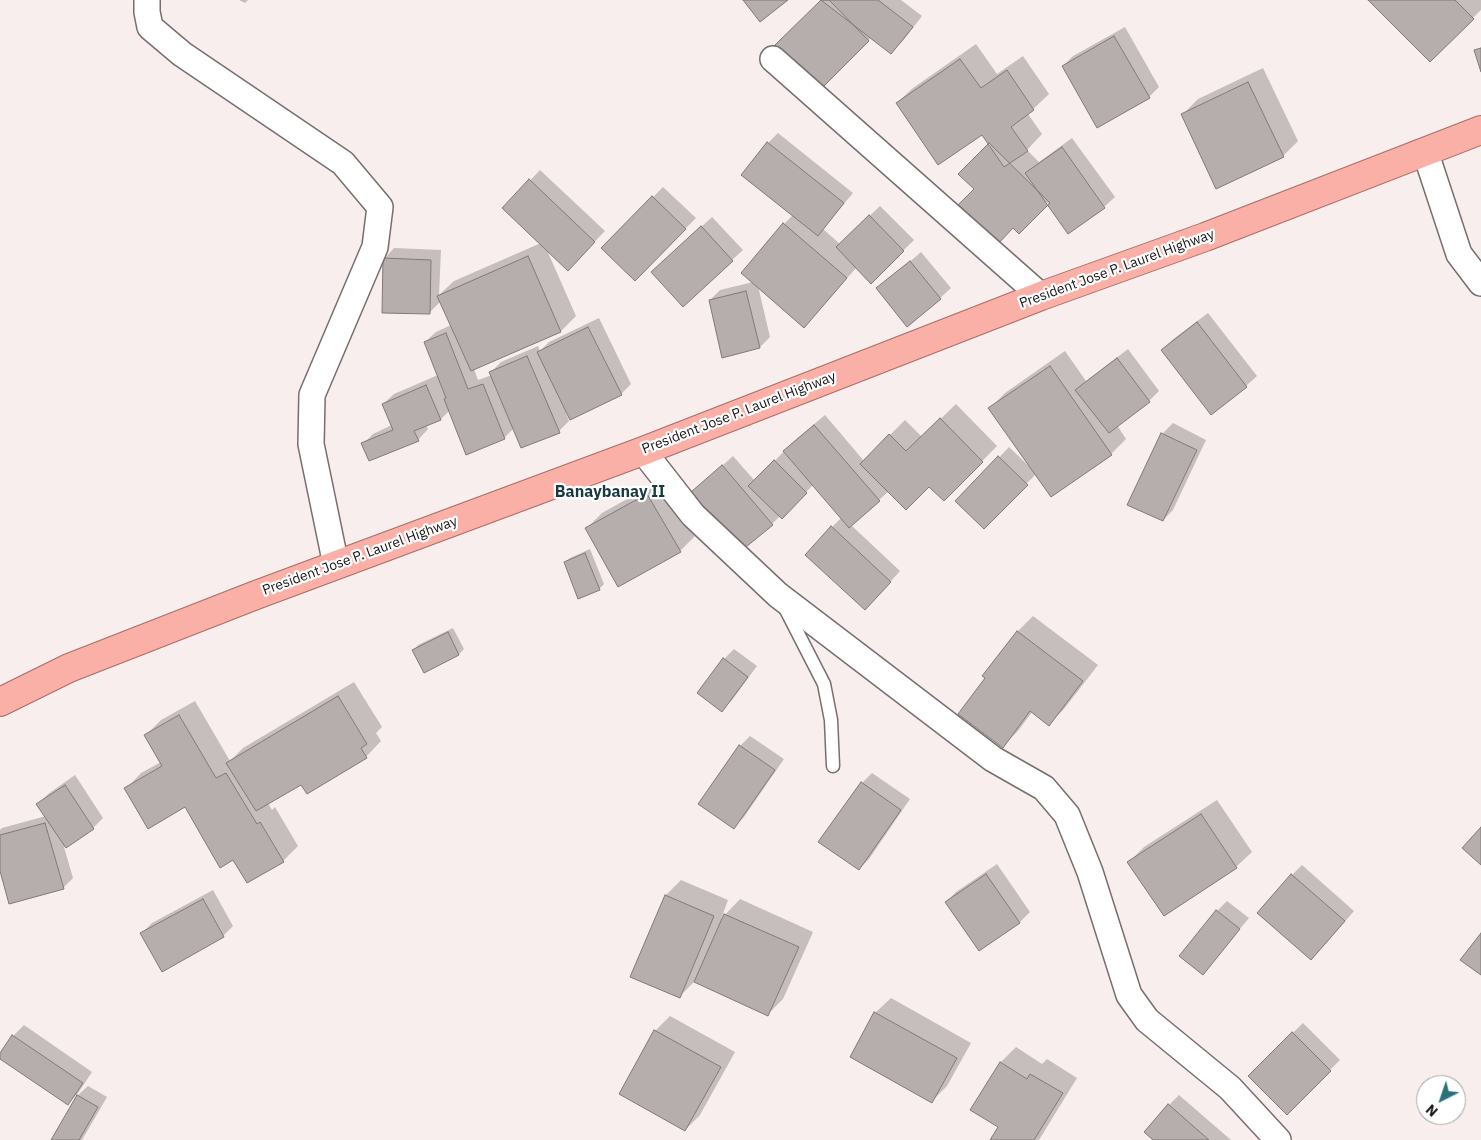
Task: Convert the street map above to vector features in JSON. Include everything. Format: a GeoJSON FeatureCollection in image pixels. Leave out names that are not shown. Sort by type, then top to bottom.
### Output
{"type":"FeatureCollection","features":[{"type":"Feature","properties":{"kind":"highway","name":"President Jose P. Laurel Highway"},"geometry":{"type":"LineString","coordinates":[[0,702],[69,668],[336,565],[643,451],[1041,296],[1205,237],[1481,130]]}},
{"type":"Feature","properties":{"kind":"street"},"geometry":{"type":"LineString","coordinates":[[147,0],[150,27],[182,54],[343,164],[380,207],[375,247],[312,395],[311,444],[336,565]]}},
{"type":"Feature","properties":{"kind":"street"},"geometry":{"type":"LineString","coordinates":[[773,58],[1041,296]]}},
{"type":"Feature","properties":{"kind":"street"},"geometry":{"type":"LineString","coordinates":[[1426,151],[1460,254],[1481,283]]}},
{"type":"Feature","properties":{"kind":"street"},"geometry":{"type":"LineString","coordinates":[[643,451],[693,515],[778,595],[993,759],[1044,788],[1067,815],[1090,872],[1129,995],[1147,1020],[1230,1088],[1278,1140]]}},
{"type":"Feature","properties":{"kind":"lane"},"geometry":{"type":"LineString","coordinates":[[778,595],[824,684],[831,720],[833,766]]}},
{"type":"Feature","properties":{"kind":"building"},"geometry":{"type":"Polygon","coordinates":[[[743,0],[788,0],[760,22],[743,0]]]}},
{"type":"Feature","properties":{"kind":"building"},"geometry":{"type":"Polygon","coordinates":[[[821,0],[829,0],[869,41],[819,91],[775,45],[821,0]]]}},
{"type":"Feature","properties":{"kind":"building"},"geometry":{"type":"Polygon","coordinates":[[[821,0],[878,0],[913,27],[891,54],[821,0]]]}},
{"type":"Feature","properties":{"kind":"building"},"geometry":{"type":"Polygon","coordinates":[[[1368,0],[1455,0],[1474,19],[1430,62],[1368,0]]]}},
{"type":"Feature","properties":{"kind":"building"},"geometry":{"type":"Polygon","coordinates":[[[1114,36],[1150,98],[1097,128],[1062,66],[1114,36]]]}},
{"type":"Feature","properties":{"kind":"building"},"geometry":{"type":"Polygon","coordinates":[[[1481,48],[1481,72],[1474,50],[1481,48]]]}},
{"type":"Feature","properties":{"kind":"building"},"geometry":{"type":"Polygon","coordinates":[[[960,59],[981,88],[1007,70],[1034,110],[1011,127],[1028,151],[1004,167],[982,135],[938,165],[896,103],[960,59]]]}},
{"type":"Feature","properties":{"kind":"building"},"geometry":{"type":"Polygon","coordinates":[[[1248,82],[1284,157],[1216,189],[1181,114],[1248,82]]]}},
{"type":"Feature","properties":{"kind":"building"},"geometry":{"type":"Polygon","coordinates":[[[767,142],[844,203],[818,236],[741,175],[767,142]]]}},
{"type":"Feature","properties":{"kind":"building"},"geometry":{"type":"Polygon","coordinates":[[[989,143],[1050,203],[1019,234],[1013,228],[996,246],[956,207],[974,189],[958,174],[989,143]]]}},
{"type":"Feature","properties":{"kind":"building"},"geometry":{"type":"Polygon","coordinates":[[[1062,147],[1105,208],[1068,234],[1025,173],[1062,147]]]}},
{"type":"Feature","properties":{"kind":"building"},"geometry":{"type":"Polygon","coordinates":[[[529,179],[595,242],[568,271],[502,208],[529,179]]]}},
{"type":"Feature","properties":{"kind":"building"},"geometry":{"type":"Polygon","coordinates":[[[652,196],[686,229],[635,281],[601,248],[652,196]]]}},
{"type":"Feature","properties":{"kind":"building"},"geometry":{"type":"Polygon","coordinates":[[[869,215],[904,251],[871,284],[836,247],[869,215]]]}},
{"type":"Feature","properties":{"kind":"building"},"geometry":{"type":"Polygon","coordinates":[[[783,223],[847,278],[804,328],[741,273],[783,223]]]}},
{"type":"Feature","properties":{"kind":"building"},"geometry":{"type":"Polygon","coordinates":[[[701,226],[733,261],[683,307],[651,272],[701,226]]]}},
{"type":"Feature","properties":{"kind":"building"},"geometry":{"type":"Polygon","coordinates":[[[528,256],[561,332],[471,371],[437,296],[528,256]]]}},
{"type":"Feature","properties":{"kind":"building"},"geometry":{"type":"Polygon","coordinates":[[[383,258],[431,260],[430,314],[382,313],[383,258]]]}},
{"type":"Feature","properties":{"kind":"building"},"geometry":{"type":"Polygon","coordinates":[[[910,261],[941,299],[907,327],[876,288],[910,261]]]}},
{"type":"Feature","properties":{"kind":"building"},"geometry":{"type":"Polygon","coordinates":[[[746,291],[760,348],[722,358],[709,300],[746,291]]]}},
{"type":"Feature","properties":{"kind":"building"},"geometry":{"type":"Polygon","coordinates":[[[1197,322],[1247,387],[1211,415],[1161,350],[1197,322]]]}},
{"type":"Feature","properties":{"kind":"building"},"geometry":{"type":"Polygon","coordinates":[[[588,327],[622,395],[570,420],[537,352],[588,327]]]}},
{"type":"Feature","properties":{"kind":"building"},"geometry":{"type":"Polygon","coordinates":[[[446,333],[468,389],[483,384],[505,439],[466,455],[424,342],[446,333]]]}},
{"type":"Feature","properties":{"kind":"building"},"geometry":{"type":"Polygon","coordinates":[[[527,356],[560,433],[521,448],[489,372],[527,356]]]}},
{"type":"Feature","properties":{"kind":"building"},"geometry":{"type":"Polygon","coordinates":[[[1117,358],[1150,402],[1109,433],[1075,390],[1117,358]]]}},
{"type":"Feature","properties":{"kind":"building"},"geometry":{"type":"Polygon","coordinates":[[[1050,366],[1112,455],[1051,497],[988,408],[1050,366]]]}},
{"type":"Feature","properties":{"kind":"building"},"geometry":{"type":"Polygon","coordinates":[[[426,385],[441,420],[414,431],[419,441],[369,461],[361,443],[393,430],[382,404],[426,385]]]}},
{"type":"Feature","properties":{"kind":"building"},"geometry":{"type":"Polygon","coordinates":[[[940,418],[983,462],[944,501],[929,487],[906,510],[860,464],[889,434],[906,451],[940,418]]]}},
{"type":"Feature","properties":{"kind":"building"},"geometry":{"type":"Polygon","coordinates":[[[814,425],[880,501],[849,528],[783,451],[814,425]]]}},
{"type":"Feature","properties":{"kind":"building"},"geometry":{"type":"Polygon","coordinates":[[[1161,433],[1197,450],[1163,521],[1127,505],[1161,433]]]}},
{"type":"Feature","properties":{"kind":"building"},"geometry":{"type":"Polygon","coordinates":[[[998,456],[1028,485],[984,529],[955,501],[998,456]]]}},
{"type":"Feature","properties":{"kind":"building"},"geometry":{"type":"Polygon","coordinates":[[[774,460],[807,493],[782,519],[748,486],[774,460]]]}},
{"type":"Feature","properties":{"kind":"building"},"geometry":{"type":"Polygon","coordinates":[[[722,465],[773,525],[741,551],[691,492],[722,465]]]}},
{"type":"Feature","properties":{"kind":"building"},"geometry":{"type":"Polygon","coordinates":[[[647,494],[681,552],[618,587],[585,528],[647,494]]]}},
{"type":"Feature","properties":{"kind":"building"},"geometry":{"type":"Polygon","coordinates":[[[831,526],[891,582],[865,610],[805,555],[831,526]]]}},
{"type":"Feature","properties":{"kind":"building"},"geometry":{"type":"Polygon","coordinates":[[[585,553],[600,590],[578,599],[564,562],[585,553]]]}},
{"type":"Feature","properties":{"kind":"building"},"geometry":{"type":"Polygon","coordinates":[[[1017,631],[1083,681],[1049,726],[1030,711],[1003,748],[958,714],[985,678],[982,676],[1017,631]]]}},
{"type":"Feature","properties":{"kind":"building"},"geometry":{"type":"Polygon","coordinates":[[[448,632],[459,655],[424,673],[412,650],[448,632]]]}},
{"type":"Feature","properties":{"kind":"building"},"geometry":{"type":"Polygon","coordinates":[[[723,658],[748,677],[722,712],[697,693],[723,658]]]}},
{"type":"Feature","properties":{"kind":"building"},"geometry":{"type":"Polygon","coordinates":[[[338,696],[367,744],[361,748],[367,758],[307,794],[301,785],[256,811],[226,763],[338,696]]]}},
{"type":"Feature","properties":{"kind":"building"},"geometry":{"type":"Polygon","coordinates":[[[179,715],[216,778],[226,773],[257,824],[260,822],[284,862],[247,883],[233,860],[220,868],[185,807],[148,829],[124,788],[162,766],[144,735],[179,715]]]}},
{"type":"Feature","properties":{"kind":"building"},"geometry":{"type":"Polygon","coordinates":[[[739,745],[775,770],[734,829],[698,804],[739,745]]]}},
{"type":"Feature","properties":{"kind":"building"},"geometry":{"type":"Polygon","coordinates":[[[861,782],[901,810],[859,870],[818,842],[861,782]]]}},
{"type":"Feature","properties":{"kind":"building"},"geometry":{"type":"Polygon","coordinates":[[[65,785],[94,829],[66,848],[36,804],[65,785]]]}},
{"type":"Feature","properties":{"kind":"building"},"geometry":{"type":"Polygon","coordinates":[[[1201,814],[1237,868],[1164,916],[1127,862],[1201,814]]]}},
{"type":"Feature","properties":{"kind":"building"},"geometry":{"type":"Polygon","coordinates":[[[45,823],[64,889],[9,904],[0,871],[0,835],[45,823]]]}},
{"type":"Feature","properties":{"kind":"building"},"geometry":{"type":"Polygon","coordinates":[[[1481,827],[1481,865],[1462,848],[1481,827]]]}},
{"type":"Feature","properties":{"kind":"building"},"geometry":{"type":"Polygon","coordinates":[[[986,874],[1020,923],[979,951],[945,902],[986,874]]]}},
{"type":"Feature","properties":{"kind":"building"},"geometry":{"type":"Polygon","coordinates":[[[1291,874],[1345,921],[1311,960],[1257,913],[1291,874]]]}},
{"type":"Feature","properties":{"kind":"building"},"geometry":{"type":"Polygon","coordinates":[[[665,895],[714,916],[680,998],[630,977],[665,895]]]}},
{"type":"Feature","properties":{"kind":"building"},"geometry":{"type":"Polygon","coordinates":[[[203,899],[224,937],[162,972],[140,933],[203,899]]]}},
{"type":"Feature","properties":{"kind":"building"},"geometry":{"type":"Polygon","coordinates":[[[1216,910],[1240,929],[1203,975],[1179,956],[1216,910]]]}},
{"type":"Feature","properties":{"kind":"building"},"geometry":{"type":"Polygon","coordinates":[[[724,914],[799,947],[768,1016],[694,982],[724,914]]]}},
{"type":"Feature","properties":{"kind":"building"},"geometry":{"type":"Polygon","coordinates":[[[1481,933],[1481,975],[1460,960],[1481,933]]]}},
{"type":"Feature","properties":{"kind":"building"},"geometry":{"type":"Polygon","coordinates":[[[874,1012],[957,1058],[932,1103],[850,1057],[874,1012]]]}},
{"type":"Feature","properties":{"kind":"building"},"geometry":{"type":"Polygon","coordinates":[[[654,1030],[721,1067],[685,1131],[619,1094],[654,1030]]]}},
{"type":"Feature","properties":{"kind":"building"},"geometry":{"type":"Polygon","coordinates":[[[1292,1032],[1331,1071],[1287,1115],[1248,1076],[1292,1032]]]}},
{"type":"Feature","properties":{"kind":"building"},"geometry":{"type":"Polygon","coordinates":[[[12,1035],[83,1083],[68,1105],[0,1059],[0,1053],[12,1035]]]}},
{"type":"Feature","properties":{"kind":"building"},"geometry":{"type":"Polygon","coordinates":[[[1000,1062],[1027,1079],[1030,1074],[1063,1093],[1034,1140],[990,1140],[998,1127],[970,1110],[1000,1062]]]}},
{"type":"Feature","properties":{"kind":"building"},"geometry":{"type":"Polygon","coordinates":[[[77,1095],[98,1107],[79,1140],[51,1140],[77,1095]]]}},
{"type":"Feature","properties":{"kind":"building"},"geometry":{"type":"Polygon","coordinates":[[[1168,1104],[1209,1140],[1153,1140],[1144,1132],[1168,1104]]]}},
{"type":"Feature","properties":{"kind":"district","name":"Banaybanay II"},"geometry":{"type":"Point","coordinates":[610,492]}}]}
